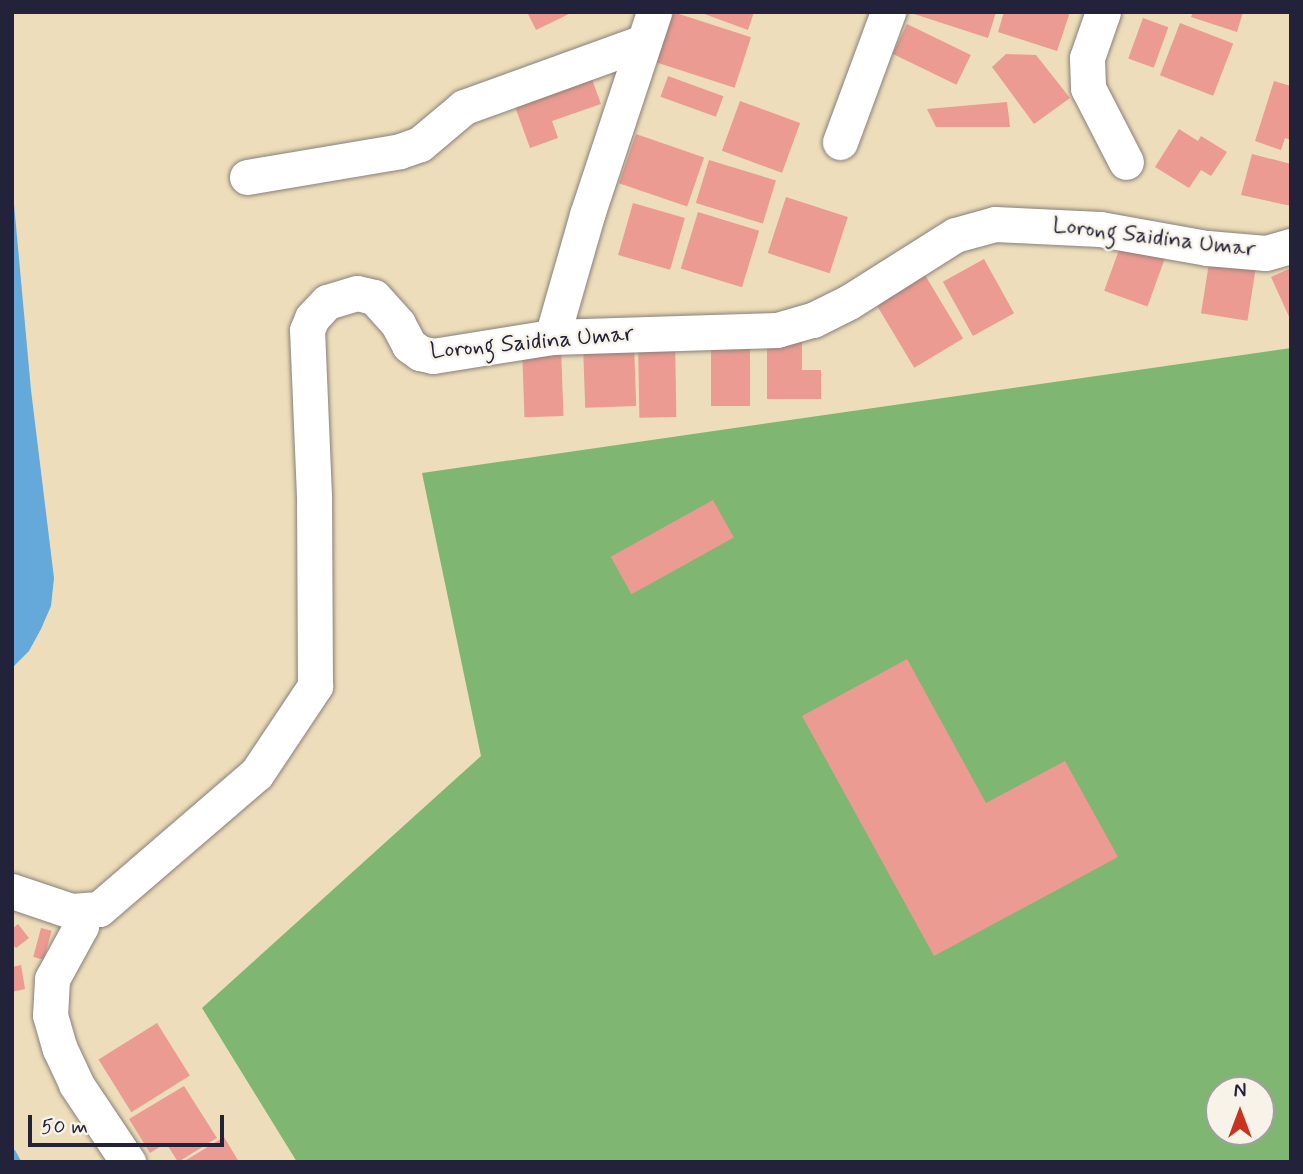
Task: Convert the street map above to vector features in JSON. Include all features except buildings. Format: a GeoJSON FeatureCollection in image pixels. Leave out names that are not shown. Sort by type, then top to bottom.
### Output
{"type":"FeatureCollection","features":[{"type":"Feature","properties":{"kind":"street"},"geometry":{"type":"LineString","coordinates":[[840,142],[888,12]]}},
{"type":"Feature","properties":{"kind":"street"},"geometry":{"type":"LineString","coordinates":[[1103,12],[1087,58],[1088,88],[1126,162]]}},
{"type":"Feature","properties":{"kind":"street"},"geometry":{"type":"LineString","coordinates":[[247,177],[400,150],[420,144],[464,107],[649,27]]}},
{"type":"Feature","properties":{"kind":"street"},"geometry":{"type":"LineString","coordinates":[[552,337],[587,215],[649,27]]}},
{"type":"Feature","properties":{"kind":"street","name":"Lorong Saidina Umar"},"geometry":{"type":"LineString","coordinates":[[82,912],[99,909],[257,773],[315,686],[314,496],[307,330],[319,309],[338,296],[357,293],[374,296],[398,324],[409,345],[419,353],[433,356],[552,337],[777,330],[813,320],[849,302],[956,235],[995,224],[1100,229],[1207,248],[1266,253],[1291,246]]}},
{"type":"Feature","properties":{"kind":"street"},"geometry":{"type":"LineString","coordinates":[[12,891],[82,912],[80,926],[52,979],[50,1015],[60,1049],[76,1084],[128,1162]]}},
{"type":"Feature","properties":{"kind":"green space"},"geometry":{"type":"Polygon","coordinates":[[[1291,348],[1291,1162],[297,1162],[202,1008],[481,756],[422,473],[1291,348]]]}},
{"type":"Feature","properties":{"kind":"water"},"geometry":{"type":"Polygon","coordinates":[[[12,182],[31,390],[54,578],[51,606],[41,629],[29,651],[12,668],[12,182]]]}},
{"type":"Feature","properties":{"kind":"waterway"},"geometry":{"type":"LineString","coordinates":[[12,1153],[17,1162]]}}]}
